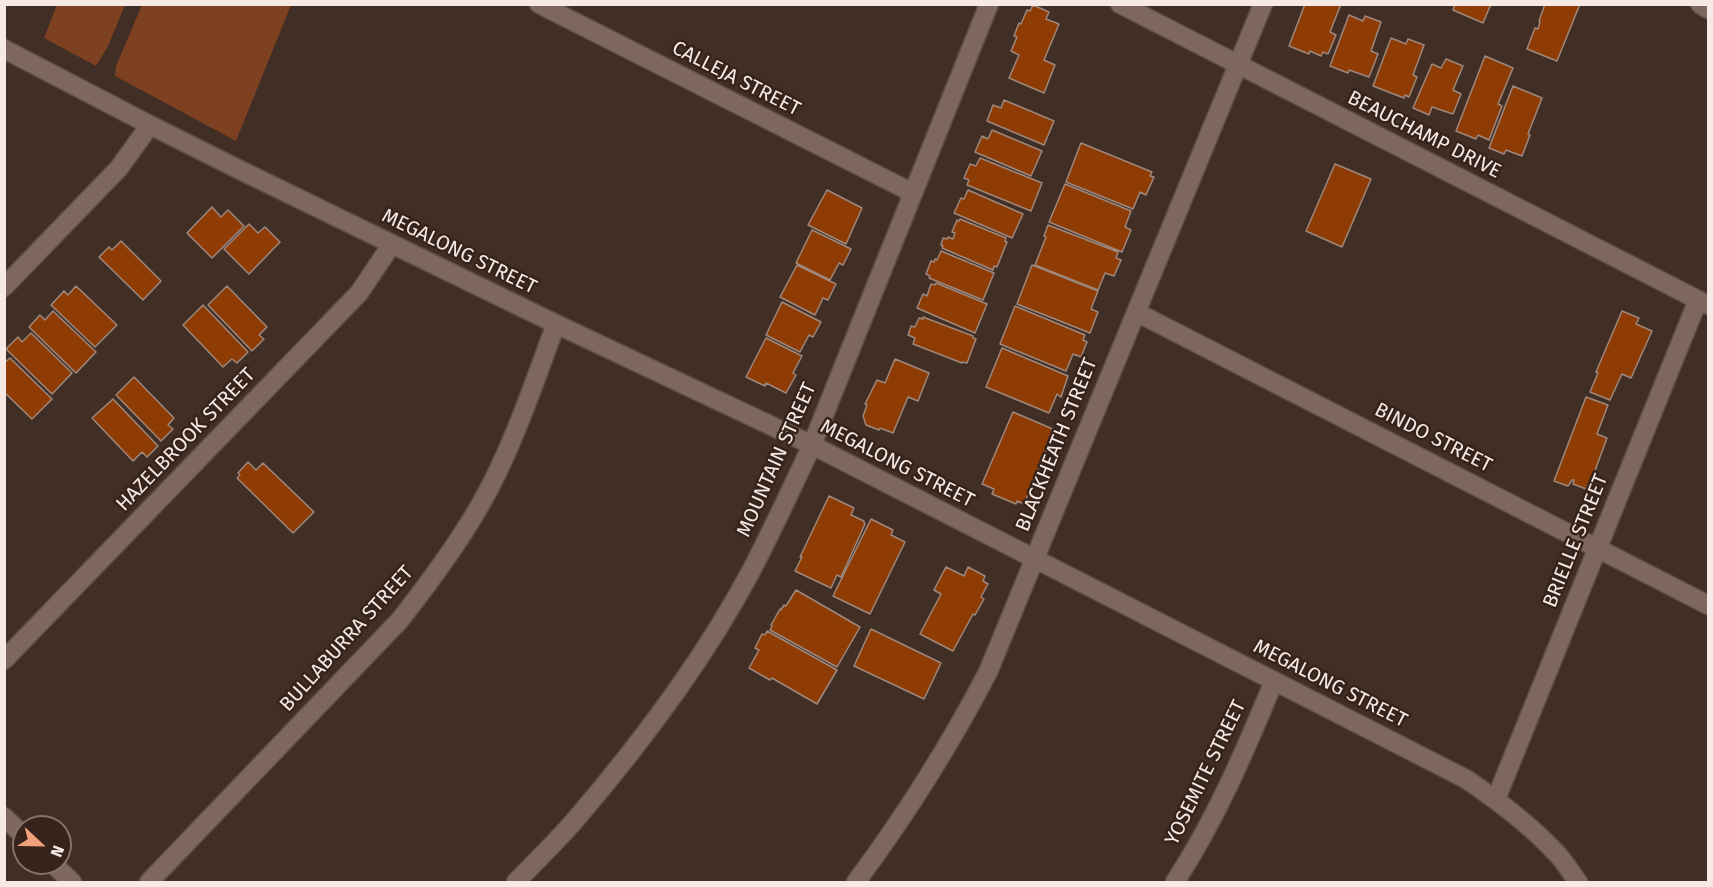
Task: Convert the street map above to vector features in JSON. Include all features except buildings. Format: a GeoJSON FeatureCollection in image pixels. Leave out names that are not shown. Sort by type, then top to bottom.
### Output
{"type":"FeatureCollection","features":[{"type":"Feature","properties":{"kind":"street","name":"CALLEJA STREET"},"geometry":{"type":"LineString","coordinates":[[539,4],[913,193]]}},
{"type":"Feature","properties":{"kind":"street","name":"MOUNTAIN STREET"},"geometry":{"type":"LineString","coordinates":[[516,882],[575,820],[623,762],[708,644],[749,574],[812,445],[989,4]]}},
{"type":"Feature","properties":{"kind":"street","name":"BEAUCHAMP DRIVE"},"geometry":{"type":"LineString","coordinates":[[1120,4],[1703,302]]}},
{"type":"Feature","properties":{"kind":"street","name":"BLACKHEATH STREET"},"geometry":{"type":"LineString","coordinates":[[856,882],[922,786],[972,705],[988,672],[1263,4]]}},
{"type":"Feature","properties":{"kind":"street"},"geometry":{"type":"LineString","coordinates":[[1700,4],[1708,9]]}},
{"type":"Feature","properties":{"kind":"street","name":"MEGALONG STREET"},"geometry":{"type":"LineString","coordinates":[[4,49],[150,125],[392,244],[812,445],[1466,779],[1524,821],[1560,857],[1578,882]]}},
{"type":"Feature","properties":{"kind":"street"},"geometry":{"type":"LineString","coordinates":[[4,287],[119,168],[150,125]]}},
{"type":"Feature","properties":{"kind":"street","name":"HAZELBROOK STREET"},"geometry":{"type":"LineString","coordinates":[[4,660],[359,293],[392,244]]}},
{"type":"Feature","properties":{"kind":"street","name":"BRIELLE STREET"},"geometry":{"type":"LineString","coordinates":[[1496,799],[1598,548],[1703,302]]}},
{"type":"Feature","properties":{"kind":"street","name":"BINDO STREET"},"geometry":{"type":"LineString","coordinates":[[1136,312],[1708,605]]}},
{"type":"Feature","properties":{"kind":"street","name":"BULLABURRA STREET"},"geometry":{"type":"LineString","coordinates":[[149,882],[400,620],[433,579],[458,542],[498,470],[556,324]]}},
{"type":"Feature","properties":{"kind":"street","name":"YOSEMITE STREET"},"geometry":{"type":"LineString","coordinates":[[1175,882],[1213,819],[1243,756],[1274,681]]}},
{"type":"Feature","properties":{"kind":"shaded area"},"geometry":{"type":"Polygon","coordinates":[[[57,5],[125,5],[108,46],[96,66],[44,38],[57,5]]]}},
{"type":"Feature","properties":{"kind":"shaded area"},"geometry":{"type":"Polygon","coordinates":[[[142,5],[291,5],[236,141],[115,76],[116,66],[142,5]]]}}]}
